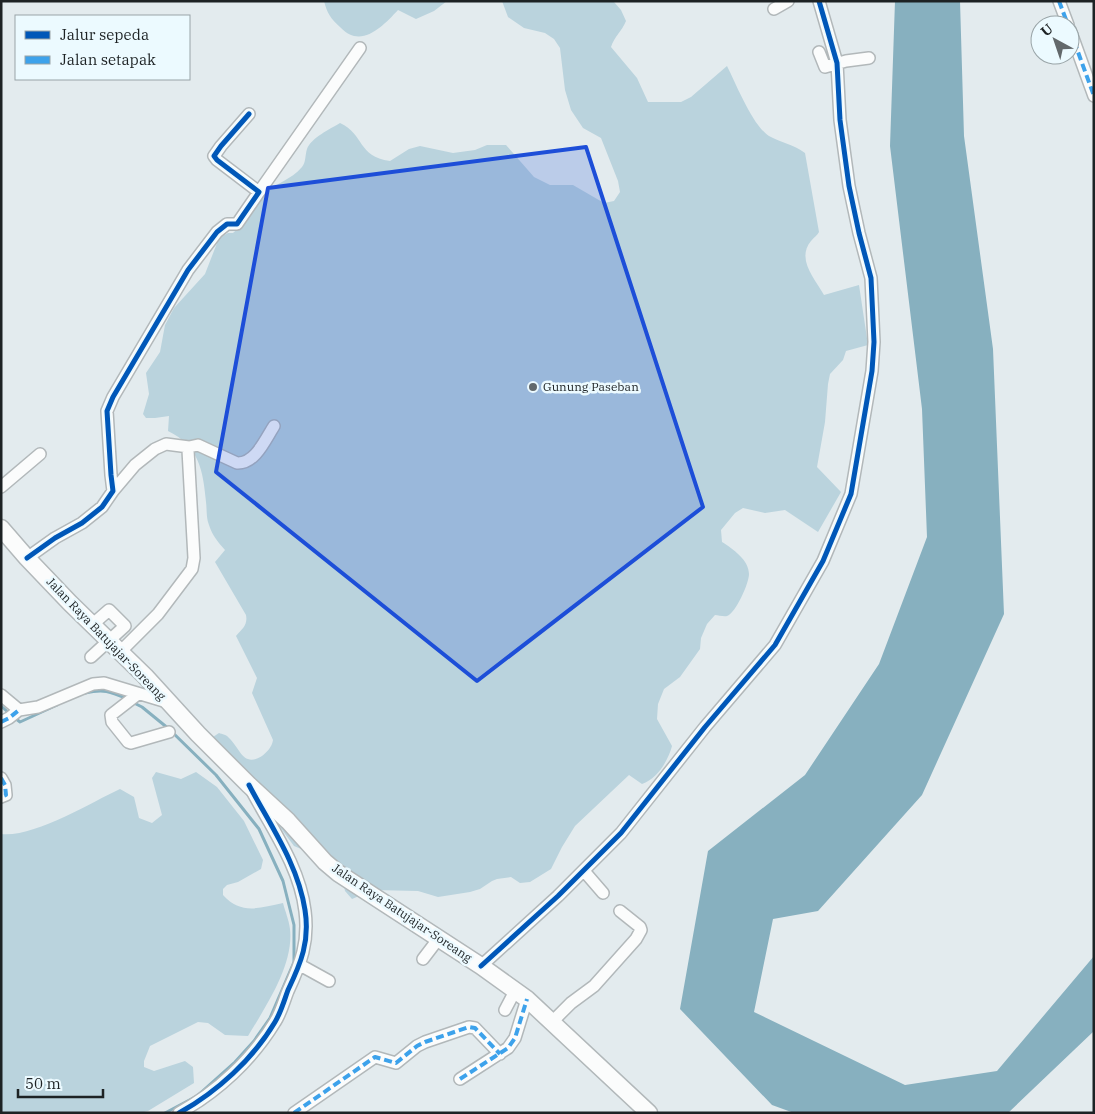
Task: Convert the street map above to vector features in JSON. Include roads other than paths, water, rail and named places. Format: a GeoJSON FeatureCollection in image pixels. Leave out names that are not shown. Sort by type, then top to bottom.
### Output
{"type":"FeatureCollection","features":[{"type":"Feature","properties":{"kind":"highway","name":"Jalan Raya Batujajar-Soreang"},"geometry":{"type":"LineString","coordinates":[[1,528],[249,785],[288,821],[325,862],[338,873],[439,938],[521,995],[649,1113]]}},
{"type":"Feature","properties":{"kind":"street"},"geometry":{"type":"LineString","coordinates":[[774,9],[788,1]]}},
{"type":"Feature","properties":{"kind":"street"},"geometry":{"type":"LineString","coordinates":[[481,966],[584,871],[621,833],[642,809],[705,727],[776,645],[823,561],[851,494],[872,371],[874,342],[871,278],[849,186],[840,120],[837,63],[820,1]]}},
{"type":"Feature","properties":{"kind":"street"},"geometry":{"type":"LineString","coordinates":[[1060,1],[1065,15]]}},
{"type":"Feature","properties":{"kind":"street"},"geometry":{"type":"LineString","coordinates":[[113,490],[110,475],[107,411],[112,398],[188,270],[217,232],[227,224],[237,224],[360,48]]}},
{"type":"Feature","properties":{"kind":"street"},"geometry":{"type":"LineString","coordinates":[[834,48],[814,53],[825,67],[837,63],[869,58]]}},
{"type":"Feature","properties":{"kind":"street"},"geometry":{"type":"LineString","coordinates":[[1080,58],[1093,94]]}},
{"type":"Feature","properties":{"kind":"street"},"geometry":{"type":"LineString","coordinates":[[249,114],[214,156],[259,192]]}},
{"type":"Feature","properties":{"kind":"street"},"geometry":{"type":"LineString","coordinates":[[28,558],[55,538],[82,523],[102,507],[113,490],[135,465],[160,446],[166,444],[198,445],[238,464],[244,464],[250,460],[274,426]]}},
{"type":"Feature","properties":{"kind":"street"},"geometry":{"type":"LineString","coordinates":[[90,657],[115,646],[158,614],[192,569],[194,558],[189,446]]}},
{"type":"Feature","properties":{"kind":"street"},"geometry":{"type":"LineString","coordinates":[[1,487],[40,454]]}},
{"type":"Feature","properties":{"kind":"street"},"geometry":{"type":"LineString","coordinates":[[1,695],[11,716],[93,684],[104,683],[132,698],[168,702]]}},
{"type":"Feature","properties":{"kind":"street"},"geometry":{"type":"LineString","coordinates":[[132,698],[110,715],[116,728],[128,742],[131,743],[169,732]]}},
{"type":"Feature","properties":{"kind":"street"},"geometry":{"type":"LineString","coordinates":[[1,778],[5,785],[6,795],[1,797]]}},
{"type":"Feature","properties":{"kind":"street"},"geometry":{"type":"LineString","coordinates":[[179,1113],[201,1101],[240,1067],[260,1045],[276,1021],[300,965],[306,943],[305,910],[298,880],[281,842],[249,785]]}},
{"type":"Feature","properties":{"kind":"street"},"geometry":{"type":"LineString","coordinates":[[584,871],[603,893]]}},
{"type":"Feature","properties":{"kind":"street"},"geometry":{"type":"LineString","coordinates":[[552,1022],[571,1003],[594,986],[636,939],[641,930],[640,927],[620,911]]}},
{"type":"Feature","properties":{"kind":"street"},"geometry":{"type":"LineString","coordinates":[[423,959],[439,938]]}},
{"type":"Feature","properties":{"kind":"street"},"geometry":{"type":"LineString","coordinates":[[300,965],[329,980]]}},
{"type":"Feature","properties":{"kind":"street"},"geometry":{"type":"LineString","coordinates":[[505,1010],[521,995]]}},
{"type":"Feature","properties":{"kind":"street"},"geometry":{"type":"LineString","coordinates":[[460,1079],[508,1048],[515,1038],[521,995]]}},
{"type":"Feature","properties":{"kind":"street"},"geometry":{"type":"LineString","coordinates":[[294,1113],[375,1057],[396,1063],[425,1042],[470,1027],[475,1028],[500,1054]]}},
{"type":"Feature","properties":{"kind":"waterway"},"geometry":{"type":"LineString","coordinates":[[85,693],[106,691],[127,699]]}},
{"type":"Feature","properties":{"kind":"waterway"},"geometry":{"type":"LineString","coordinates":[[132,702],[142,707],[169,729],[216,775],[259,829],[283,881],[294,925],[294,962],[270,1018],[254,1041],[235,1062],[197,1096],[165,1113]]}},
{"type":"Feature","properties":{"kind":"waterway"},"geometry":{"type":"LineString","coordinates":[[15,718],[20,722],[57,705]]}},
{"type":"Feature","properties":{"kind":"waterway"},"geometry":{"type":"LineString","coordinates":[[1,706],[10,714]]}},
{"type":"Feature","properties":{"kind":"place","name":"Gunung Paseban"},"geometry":{"type":"Point","coordinates":[533,387]}}]}
